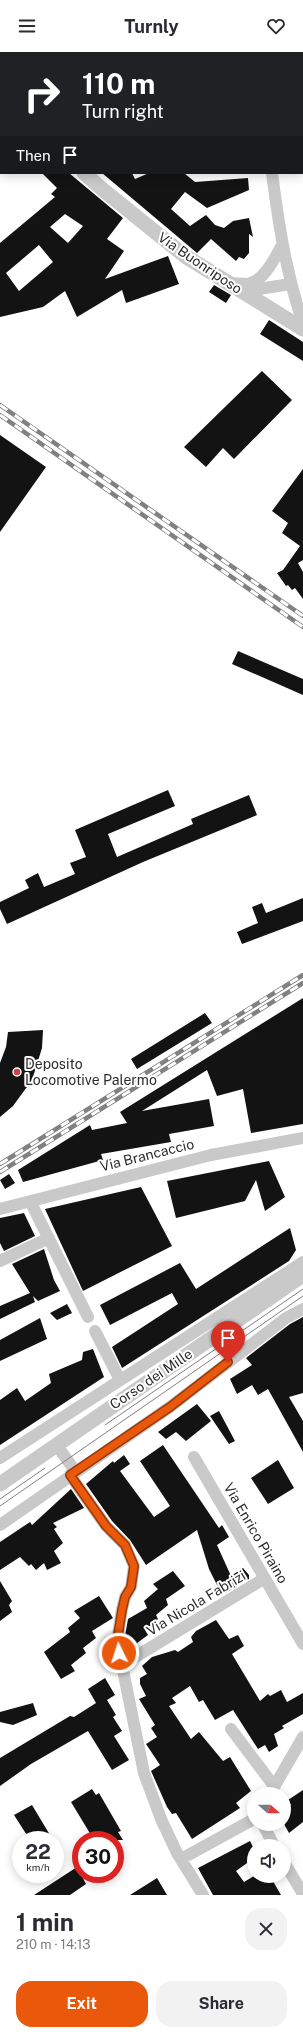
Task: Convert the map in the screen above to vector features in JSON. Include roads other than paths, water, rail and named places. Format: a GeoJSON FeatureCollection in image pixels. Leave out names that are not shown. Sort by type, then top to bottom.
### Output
{"type":"FeatureCollection","features":[{"type":"Feature","properties":{"kind":"street","name":"Via Buonriposo"},"geometry":{"type":"LineString","coordinates":[[85,174],[171,245],[303,329]]}},
{"type":"Feature","properties":{"kind":"street"},"geometry":{"type":"LineString","coordinates":[[272,174],[282,245],[290,284],[303,324]]}},
{"type":"Feature","properties":{"kind":"street"},"geometry":{"type":"LineString","coordinates":[[229,283],[248,284],[254,281],[271,264],[282,245]]}},
{"type":"Feature","properties":{"kind":"street"},"geometry":{"type":"LineString","coordinates":[[229,283],[246,288],[259,289],[290,284]]}},
{"type":"Feature","properties":{"kind":"street","name":"Via Brancaccio"},"geometry":{"type":"LineString","coordinates":[[0,1209],[211,1155],[303,1138]]}},
{"type":"Feature","properties":{"kind":"street"},"geometry":{"type":"LineString","coordinates":[[30,1201],[88,1317]]}},
{"type":"Feature","properties":{"kind":"street"},"geometry":{"type":"LineString","coordinates":[[0,1261],[49,1238]]}},
{"type":"Feature","properties":{"kind":"street"},"geometry":{"type":"LineString","coordinates":[[0,1458],[303,1262]]}},
{"type":"Feature","properties":{"kind":"street","name":"Corso dei Mille"},"geometry":{"type":"LineString","coordinates":[[0,1484],[303,1275]]}},
{"type":"Feature","properties":{"kind":"street"},"geometry":{"type":"LineString","coordinates":[[0,1524],[170,1407],[286,1318],[303,1309]]}},
{"type":"Feature","properties":{"kind":"street"},"geometry":{"type":"LineString","coordinates":[[95,1331],[120,1380]]}},
{"type":"Feature","properties":{"kind":"street"},"geometry":{"type":"LineString","coordinates":[[56,1444],[106,1526],[125,1545],[134,1566],[131,1587],[125,1597],[122,1610],[117,1641],[144,1773],[161,1819],[181,1859],[203,1895]]}},
{"type":"Feature","properties":{"kind":"street","name":"Via Enrico Piraino"},"geometry":{"type":"LineString","coordinates":[[194,1457],[303,1644]]}},
{"type":"Feature","properties":{"kind":"street","name":"Via Nicola Fabrizi"},"geometry":{"type":"LineString","coordinates":[[122,1665],[265,1578]]}},
{"type":"Feature","properties":{"kind":"street"},"geometry":{"type":"LineString","coordinates":[[231,1729],[270,1787]]}},
{"type":"Feature","properties":{"kind":"street"},"geometry":{"type":"LineString","coordinates":[[274,1787],[303,1737]]}},
{"type":"Feature","properties":{"kind":"street"},"geometry":{"type":"LineString","coordinates":[[181,1859],[247,1823]]}},
{"type":"Feature","properties":{"kind":"street"},"geometry":{"type":"LineString","coordinates":[[291,1874],[303,1894]]}},
{"type":"Feature","properties":{"kind":"tram line"},"geometry":{"type":"LineString","coordinates":[[105,1425],[303,1289]]}},
{"type":"Feature","properties":{"kind":"tram line"},"geometry":{"type":"LineString","coordinates":[[0,1506],[303,1296]]}},
{"type":"Feature","properties":{"kind":"tram line"},"geometry":{"type":"LineString","coordinates":[[0,1499],[45,1468]]}},
{"type":"Feature","properties":{"kind":"railway"},"geometry":{"type":"LineString","coordinates":[[0,405],[303,616]]}},
{"type":"Feature","properties":{"kind":"railway"},"geometry":{"type":"LineString","coordinates":[[0,415],[303,627]]}},
{"type":"Feature","properties":{"kind":"railway"},"geometry":{"type":"LineString","coordinates":[[0,1164],[303,975]]}},
{"type":"Feature","properties":{"kind":"railway"},"geometry":{"type":"LineString","coordinates":[[0,1172],[303,983]]}},
{"type":"Feature","properties":{"kind":"place","name":"Deposito Locomotive Palermo"},"geometry":{"type":"Point","coordinates":[17,1072]}}]}
